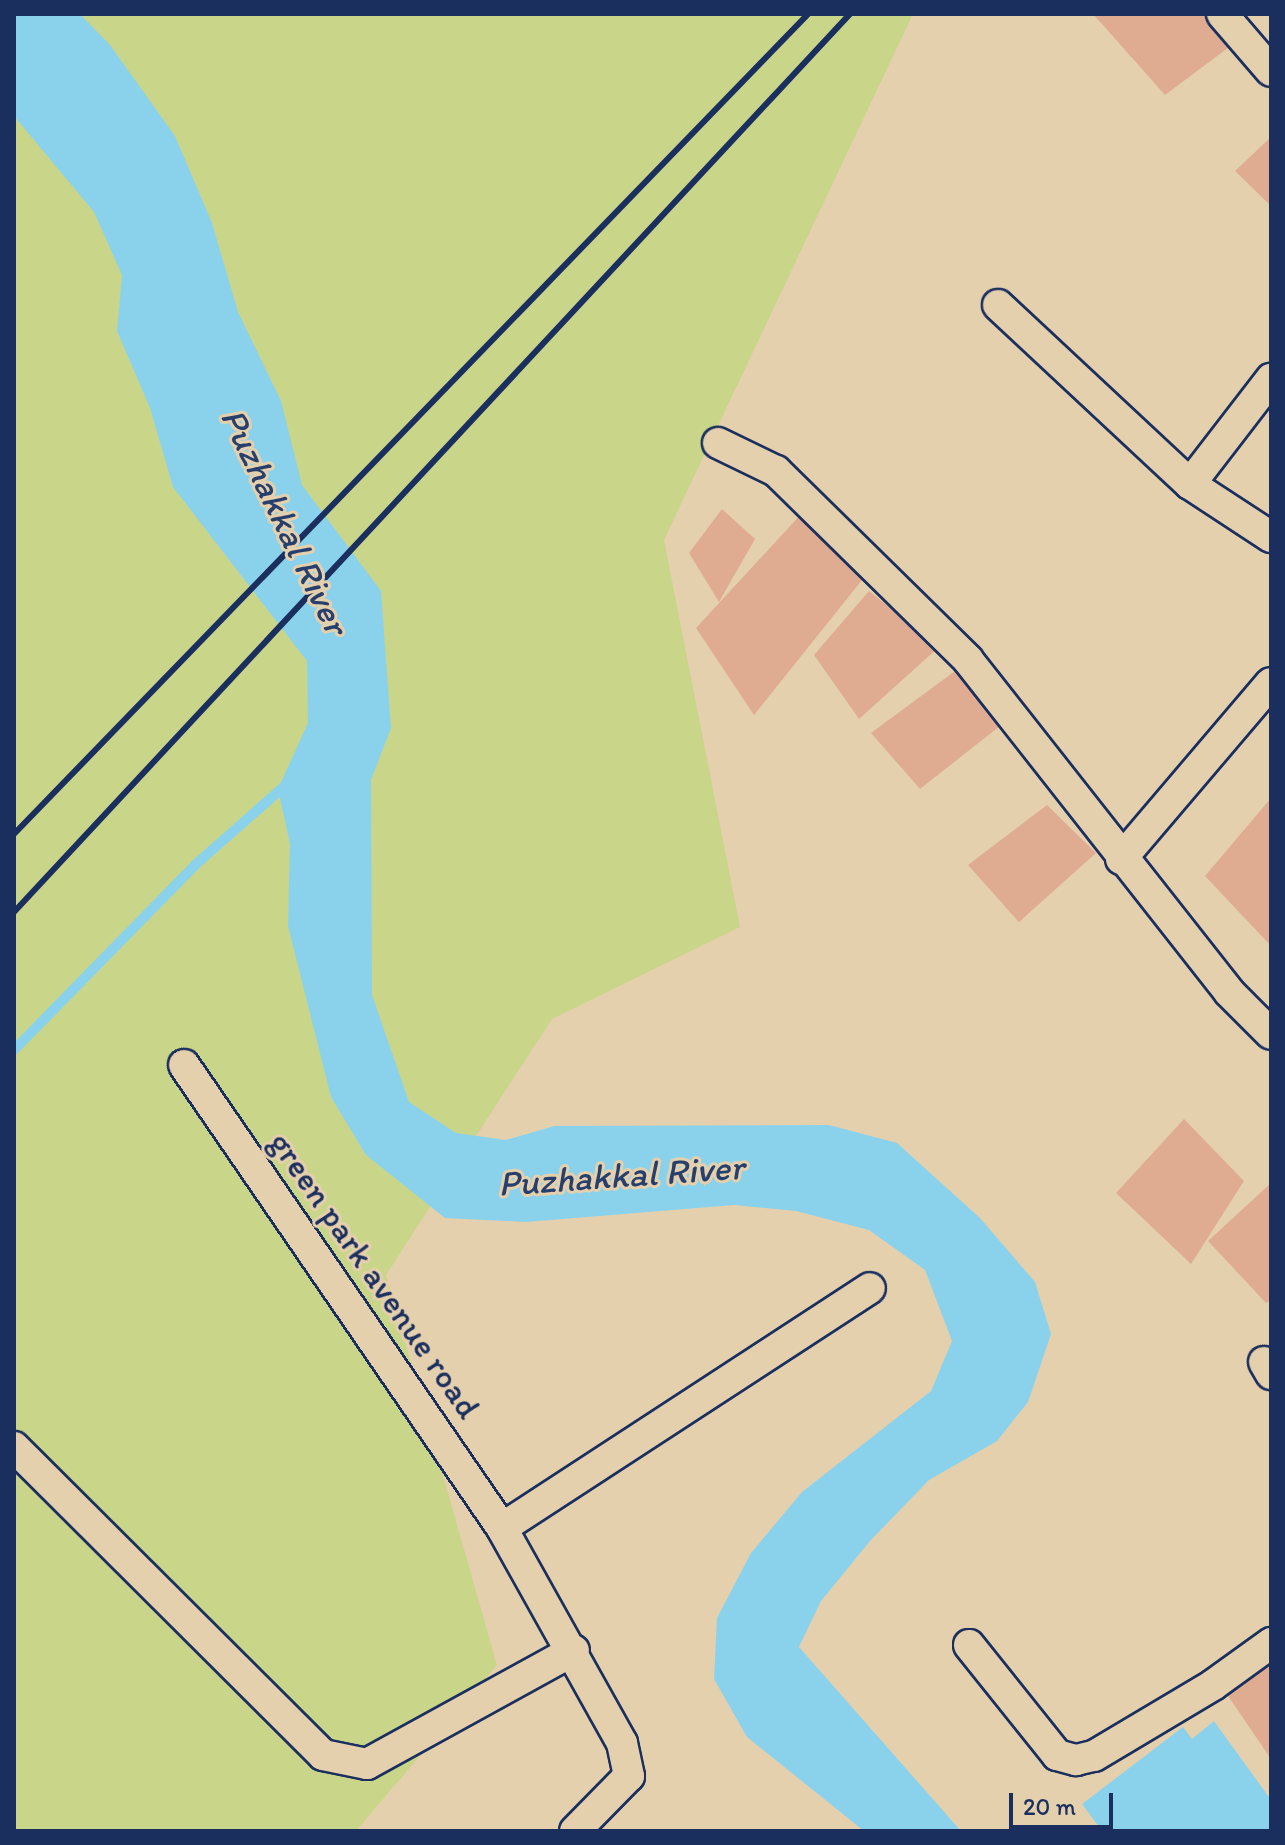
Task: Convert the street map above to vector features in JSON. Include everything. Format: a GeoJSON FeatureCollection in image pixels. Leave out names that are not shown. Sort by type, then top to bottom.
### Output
{"type":"FeatureCollection","features":[{"type":"Feature","properties":{"kind":"street"},"geometry":{"type":"LineString","coordinates":[[1222,14],[1271,71]]}},
{"type":"Feature","properties":{"kind":"street"},"geometry":{"type":"LineString","coordinates":[[998,305],[1190,484],[1271,537]]}},
{"type":"Feature","properties":{"kind":"street"},"geometry":{"type":"LineString","coordinates":[[1190,484],[1271,379]]}},
{"type":"Feature","properties":{"kind":"street"},"geometry":{"type":"LineString","coordinates":[[718,443],[776,471],[873,560],[968,660],[1121,859],[1271,1034]]}},
{"type":"Feature","properties":{"kind":"street"},"geometry":{"type":"LineString","coordinates":[[1121,859],[1267,695]]}},
{"type":"Feature","properties":{"kind":"street","name":"green park avenue road"},"geometry":{"type":"LineString","coordinates":[[184,1065],[502,1528],[574,1650],[622,1743],[629,1776],[575,1831]]}},
{"type":"Feature","properties":{"kind":"street"},"geometry":{"type":"LineString","coordinates":[[502,1528],[870,1288]]}},
{"type":"Feature","properties":{"kind":"street"},"geometry":{"type":"LineString","coordinates":[[14,1447],[323,1755],[367,1764],[574,1650]]}},
{"type":"Feature","properties":{"kind":"street"},"geometry":{"type":"LineString","coordinates":[[969,1645],[1057,1755],[1076,1760],[1094,1756],[1201,1693],[1271,1643]]}},
{"type":"Feature","properties":{"kind":"green space"},"geometry":{"type":"Polygon","coordinates":[[[14,14],[913,14],[664,540],[740,927],[552,1019],[386,1275],[497,1665],[356,1831],[14,1831],[14,14]]]}},
{"type":"Feature","properties":{"kind":"water","name":"Puzhakkal River"},"geometry":{"type":"Polygon","coordinates":[[[14,14],[80,14],[110,45],[175,136],[212,223],[238,312],[281,401],[302,485],[381,591],[391,728],[371,780],[372,995],[409,1102],[456,1133],[506,1140],[554,1126],[829,1125],[897,1143],[980,1218],[1035,1282],[1051,1334],[1028,1402],[997,1441],[929,1480],[870,1541],[821,1601],[799,1647],[961,1831],[864,1831],[747,1737],[714,1679],[717,1618],[751,1553],[802,1492],[931,1391],[952,1341],[925,1270],[869,1230],[796,1211],[734,1205],[526,1222],[445,1218],[366,1155],[331,1097],[288,926],[290,844],[278,789],[308,723],[307,661],[173,487],[150,408],[117,331],[122,275],[94,212],[14,116],[14,14]]]}},
{"type":"Feature","properties":{"kind":"water"},"geometry":{"type":"Polygon","coordinates":[[[1214,1721],[1271,1800],[1271,1831],[1102,1831],[1082,1804],[1183,1727],[1192,1739],[1214,1721]]]}},
{"type":"Feature","properties":{"kind":"building"},"geometry":{"type":"Polygon","coordinates":[[[1093,14],[1230,14],[1252,30],[1165,95],[1093,14]]]}},
{"type":"Feature","properties":{"kind":"building"},"geometry":{"type":"Polygon","coordinates":[[[1271,137],[1271,206],[1235,171],[1271,137]]]}},
{"type":"Feature","properties":{"kind":"building"},"geometry":{"type":"Polygon","coordinates":[[[722,509],[755,539],[719,602],[689,553],[722,509]]]}},
{"type":"Feature","properties":{"kind":"building"},"geometry":{"type":"Polygon","coordinates":[[[803,512],[866,575],[754,715],[696,628],[803,512]]]}},
{"type":"Feature","properties":{"kind":"building"},"geometry":{"type":"Polygon","coordinates":[[[869,591],[939,647],[859,719],[814,655],[869,591]]]}},
{"type":"Feature","properties":{"kind":"building"},"geometry":{"type":"Polygon","coordinates":[[[955,671],[1000,726],[920,789],[871,733],[955,671]]]}},
{"type":"Feature","properties":{"kind":"building"},"geometry":{"type":"Polygon","coordinates":[[[1271,798],[1271,946],[1205,876],[1271,798]]]}},
{"type":"Feature","properties":{"kind":"building"},"geometry":{"type":"Polygon","coordinates":[[[1047,805],[1096,853],[1019,922],[968,865],[1047,805]]]}},
{"type":"Feature","properties":{"kind":"building"},"geometry":{"type":"Polygon","coordinates":[[[1184,1119],[1244,1181],[1191,1264],[1116,1193],[1184,1119]]]}},
{"type":"Feature","properties":{"kind":"building"},"geometry":{"type":"Polygon","coordinates":[[[1271,1183],[1271,1300],[1266,1303],[1208,1241],[1271,1183]]]}},
{"type":"Feature","properties":{"kind":"building"},"geometry":{"type":"Polygon","coordinates":[[[1271,1657],[1271,1759],[1226,1693],[1271,1657]]]}},
{"type":"Feature","properties":{"kind":"waterway"},"geometry":{"type":"LineString","coordinates":[[14,1050],[195,865],[287,784]]}},
{"type":"Feature","properties":{"kind":"railway"},"geometry":{"type":"LineString","coordinates":[[14,834],[808,14]]}},
{"type":"Feature","properties":{"kind":"railway"},"geometry":{"type":"LineString","coordinates":[[14,912],[850,14]]}}]}
